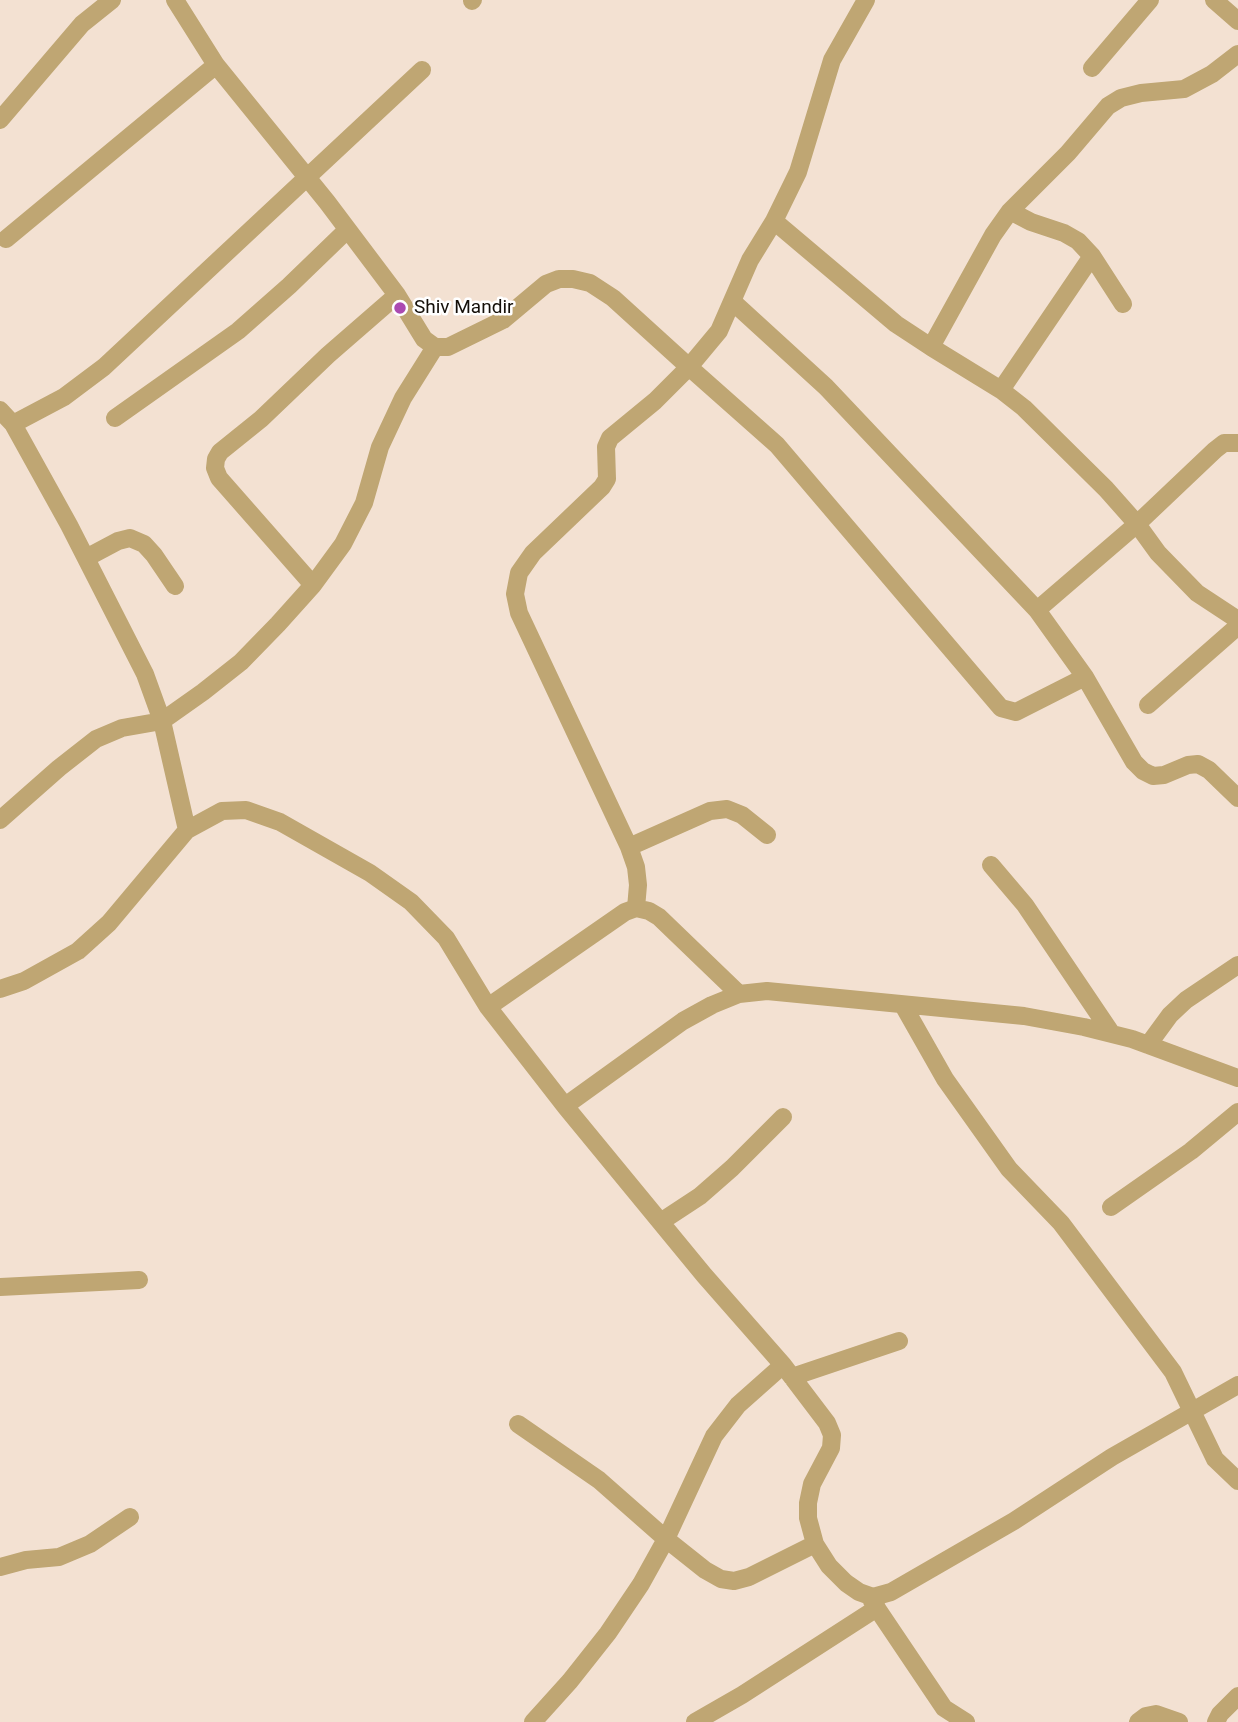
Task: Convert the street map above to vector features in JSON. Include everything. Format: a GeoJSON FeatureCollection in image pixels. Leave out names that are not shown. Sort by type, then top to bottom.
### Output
{"type":"FeatureCollection","features":[{"type":"Feature","properties":{"kind":"street"},"geometry":{"type":"LineString","coordinates":[[0,120],[82,24],[112,0]]}},
{"type":"Feature","properties":{"kind":"street"},"geometry":{"type":"LineString","coordinates":[[176,0],[216,65],[397,295],[424,339],[435,347],[448,347],[503,320],[546,284],[559,279],[590,283],[614,298],[777,445],[1001,708],[1016,712],[1086,677]]}},
{"type":"Feature","properties":{"kind":"street"},"geometry":{"type":"LineString","coordinates":[[636,908],[637,876],[629,846],[519,613],[515,594],[519,573],[533,553],[602,487],[607,479],[606,447],[610,438],[655,401],[689,367],[719,331],[733,302],[737,285],[774,221],[798,172],[832,60],[866,0]]}},
{"type":"Feature","properties":{"kind":"street"},"geometry":{"type":"LineString","coordinates":[[1092,68],[1150,0]]}},
{"type":"Feature","properties":{"kind":"street"},"geometry":{"type":"LineString","coordinates":[[1214,0],[1238,21]]}},
{"type":"Feature","properties":{"kind":"street"},"geometry":{"type":"LineString","coordinates":[[931,347],[993,235],[1010,211],[1068,153],[1108,106],[1121,98],[1141,93],[1184,89],[1212,74],[1238,54]]}},
{"type":"Feature","properties":{"kind":"street"},"geometry":{"type":"LineString","coordinates":[[6,239],[216,65]]}},
{"type":"Feature","properties":{"kind":"street"},"geometry":{"type":"LineString","coordinates":[[13,424],[64,397],[104,367],[422,70]]}},
{"type":"Feature","properties":{"kind":"street"},"geometry":{"type":"LineString","coordinates":[[1010,211],[1078,241],[1092,256],[1123,304]]}},
{"type":"Feature","properties":{"kind":"street"},"geometry":{"type":"LineString","coordinates":[[774,221],[896,324],[1001,390],[1066,448],[1197,593],[1238,620]]}},
{"type":"Feature","properties":{"kind":"street"},"geometry":{"type":"LineString","coordinates":[[114,418],[238,331],[347,230]]}},
{"type":"Feature","properties":{"kind":"street"},"geometry":{"type":"LineString","coordinates":[[1001,390],[1092,256]]}},
{"type":"Feature","properties":{"kind":"street"},"geometry":{"type":"LineString","coordinates":[[313,584],[219,478],[215,468],[216,459],[220,452],[261,419],[328,355],[397,295]]}},
{"type":"Feature","properties":{"kind":"street"},"geometry":{"type":"LineString","coordinates":[[733,302],[826,387],[1037,610],[1086,677],[1134,762],[1143,771],[1153,776],[1164,775],[1188,765],[1198,764],[1209,770],[1238,798]]}},
{"type":"Feature","properties":{"kind":"street"},"geometry":{"type":"LineString","coordinates":[[0,820],[96,739],[122,728],[162,721],[241,662],[278,624],[343,544],[364,503],[380,447],[391,422],[435,347]]}},
{"type":"Feature","properties":{"kind":"street"},"geometry":{"type":"LineString","coordinates":[[0,410],[13,424],[145,674],[162,721],[187,830]]}},
{"type":"Feature","properties":{"kind":"street"},"geometry":{"type":"LineString","coordinates":[[1037,610],[1137,524],[1224,443],[1238,443]]}},
{"type":"Feature","properties":{"kind":"street"},"geometry":{"type":"LineString","coordinates":[[86,558],[118,541],[130,538],[144,544],[175,586]]}},
{"type":"Feature","properties":{"kind":"street"},"geometry":{"type":"LineString","coordinates":[[1147,705],[1238,626]]}},
{"type":"Feature","properties":{"kind":"street"},"geometry":{"type":"LineString","coordinates":[[629,846],[710,811],[727,809],[742,815],[767,835]]}},
{"type":"Feature","properties":{"kind":"street"},"geometry":{"type":"LineString","coordinates":[[0,989],[23,981],[78,951],[109,923],[187,830],[222,811],[246,810],[279,822],[370,873],[411,902],[446,938],[488,1007],[565,1105],[704,1275],[787,1371],[827,1423],[832,1435],[831,1448],[812,1484],[808,1503],[808,1518],[815,1544],[829,1566],[846,1583],[873,1602],[944,1708],[966,1722]]}},
{"type":"Feature","properties":{"kind":"street"},"geometry":{"type":"LineString","coordinates":[[991,865],[1024,905],[1112,1034]]}},
{"type":"Feature","properties":{"kind":"street"},"geometry":{"type":"LineString","coordinates":[[488,1007],[625,912],[636,908],[659,917],[738,994]]}},
{"type":"Feature","properties":{"kind":"street"},"geometry":{"type":"LineString","coordinates":[[1148,1045],[1170,1015],[1186,1000],[1238,965]]}},
{"type":"Feature","properties":{"kind":"street"},"geometry":{"type":"LineString","coordinates":[[565,1105],[683,1021],[738,994],[767,991],[1024,1016],[1112,1034],[1238,1078]]}},
{"type":"Feature","properties":{"kind":"street"},"geometry":{"type":"LineString","coordinates":[[903,1005],[945,1079],[1001,1158],[1061,1223],[1173,1372],[1215,1459],[1238,1481]]}},
{"type":"Feature","properties":{"kind":"street"},"geometry":{"type":"LineString","coordinates":[[1111,1207],[1191,1152],[1238,1112]]}},
{"type":"Feature","properties":{"kind":"street"},"geometry":{"type":"LineString","coordinates":[[662,1221],[700,1196],[783,1117]]}},
{"type":"Feature","properties":{"kind":"street"},"geometry":{"type":"LineString","coordinates":[[0,1287],[139,1280]]}},
{"type":"Feature","properties":{"kind":"street"},"geometry":{"type":"LineString","coordinates":[[533,1722],[608,1633],[641,1584],[666,1539],[714,1436],[738,1405],[787,1371],[899,1341]]}},
{"type":"Feature","properties":{"kind":"street"},"geometry":{"type":"LineString","coordinates":[[695,1722],[742,1695],[873,1602],[873,1597],[891,1592],[1014,1521],[1112,1457],[1238,1385]]}},
{"type":"Feature","properties":{"kind":"street"},"geometry":{"type":"LineString","coordinates":[[518,1424],[599,1480],[666,1539],[705,1570],[721,1579],[734,1581],[749,1577],[815,1544]]}},
{"type":"Feature","properties":{"kind":"street"},"geometry":{"type":"LineString","coordinates":[[0,1567],[26,1560],[59,1557],[90,1544],[130,1517]]}},
{"type":"Feature","properties":{"kind":"street"},"geometry":{"type":"LineString","coordinates":[[1216,1722],[1220,1714],[1238,1696]]}},
{"type":"Feature","properties":{"kind":"street"},"geometry":{"type":"LineString","coordinates":[[1138,1722],[1146,1716],[1156,1714],[1179,1722]]}},
{"type":"Feature","properties":{"kind":"place","name":"Shiv Mandir"},"geometry":{"type":"Point","coordinates":[400,308]}}]}
